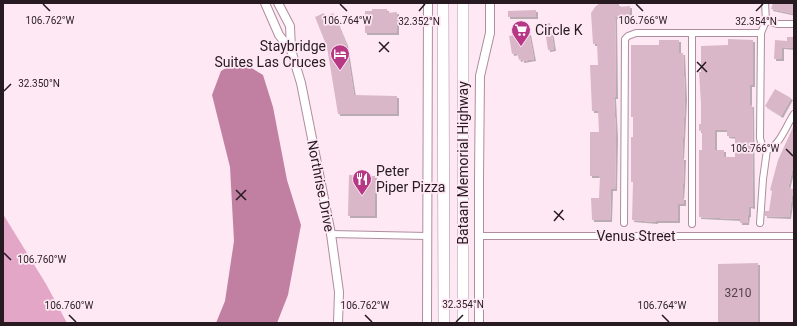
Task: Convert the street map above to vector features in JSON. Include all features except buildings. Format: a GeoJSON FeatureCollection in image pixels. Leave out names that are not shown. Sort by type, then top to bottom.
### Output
{"type":"FeatureCollection","features":[{"type":"Feature","properties":{"kind":"highway","name":"Bataan Memorial Highway"},"geometry":{"type":"LineString","coordinates":[[443,3],[444,323]]}},
{"type":"Feature","properties":{"kind":"highway","name":"Bataan Memorial Highway"},"geometry":{"type":"LineString","coordinates":[[463,3],[463,323]]}},
{"type":"Feature","properties":{"kind":"main road","name":"Northrise Drive"},"geometry":{"type":"LineString","coordinates":[[266,3],[279,35],[291,50]]}},
{"type":"Feature","properties":{"kind":"main road","name":"Northrise Drive"},"geometry":{"type":"LineString","coordinates":[[278,3],[290,26],[291,50],[301,83],[331,234],[340,292],[338,323]]}},
{"type":"Feature","properties":{"kind":"main road"},"geometry":{"type":"LineString","coordinates":[[427,323],[428,3]]}},
{"type":"Feature","properties":{"kind":"main road"},"geometry":{"type":"LineString","coordinates":[[479,323],[480,76],[490,33],[489,5]]}},
{"type":"Feature","properties":{"kind":"street"},"geometry":{"type":"LineString","coordinates":[[765,3],[766,21],[760,33],[760,138],[762,146],[767,150]]}},
{"type":"Feature","properties":{"kind":"street"},"geometry":{"type":"LineString","coordinates":[[766,21],[778,24],[794,24]]}},
{"type":"Feature","properties":{"kind":"street"},"geometry":{"type":"LineString","coordinates":[[692,32],[692,224]]}},
{"type":"Feature","properties":{"kind":"street"},"geometry":{"type":"LineString","coordinates":[[624,223],[625,39],[636,33],[760,33]]}},
{"type":"Feature","properties":{"kind":"street"},"geometry":{"type":"LineString","coordinates":[[767,150],[773,148],[778,143],[794,114]]}},
{"type":"Feature","properties":{"kind":"street"},"geometry":{"type":"LineString","coordinates":[[760,223],[767,150]]}},
{"type":"Feature","properties":{"kind":"street"},"geometry":{"type":"LineString","coordinates":[[331,234],[427,236]]}},
{"type":"Feature","properties":{"kind":"street","name":"Venus Street"},"geometry":{"type":"LineString","coordinates":[[479,236],[794,236]]}},
{"type":"Feature","properties":{"kind":"shaded area"},"geometry":{"type":"Polygon","coordinates":[[[239,60],[263,75],[273,107],[287,180],[301,225],[288,295],[277,323],[216,323],[225,301],[234,241],[230,167],[212,95],[221,71],[239,60]]]}},
{"type":"Feature","properties":{"kind":"shaded area"},"geometry":{"type":"Polygon","coordinates":[[[3,214],[46,284],[67,323],[3,323],[3,214]]]}},
{"type":"Feature","properties":{"kind":"place","name":"Circle K"},"geometry":{"type":"Point","coordinates":[521,47]}},
{"type":"Feature","properties":{"kind":"place","name":"Staybridge Suites Las Cruces"},"geometry":{"type":"Point","coordinates":[340,71]}},
{"type":"Feature","properties":{"kind":"place","name":"Peter Piper Pizza"},"geometry":{"type":"Point","coordinates":[362,196]}}]}
